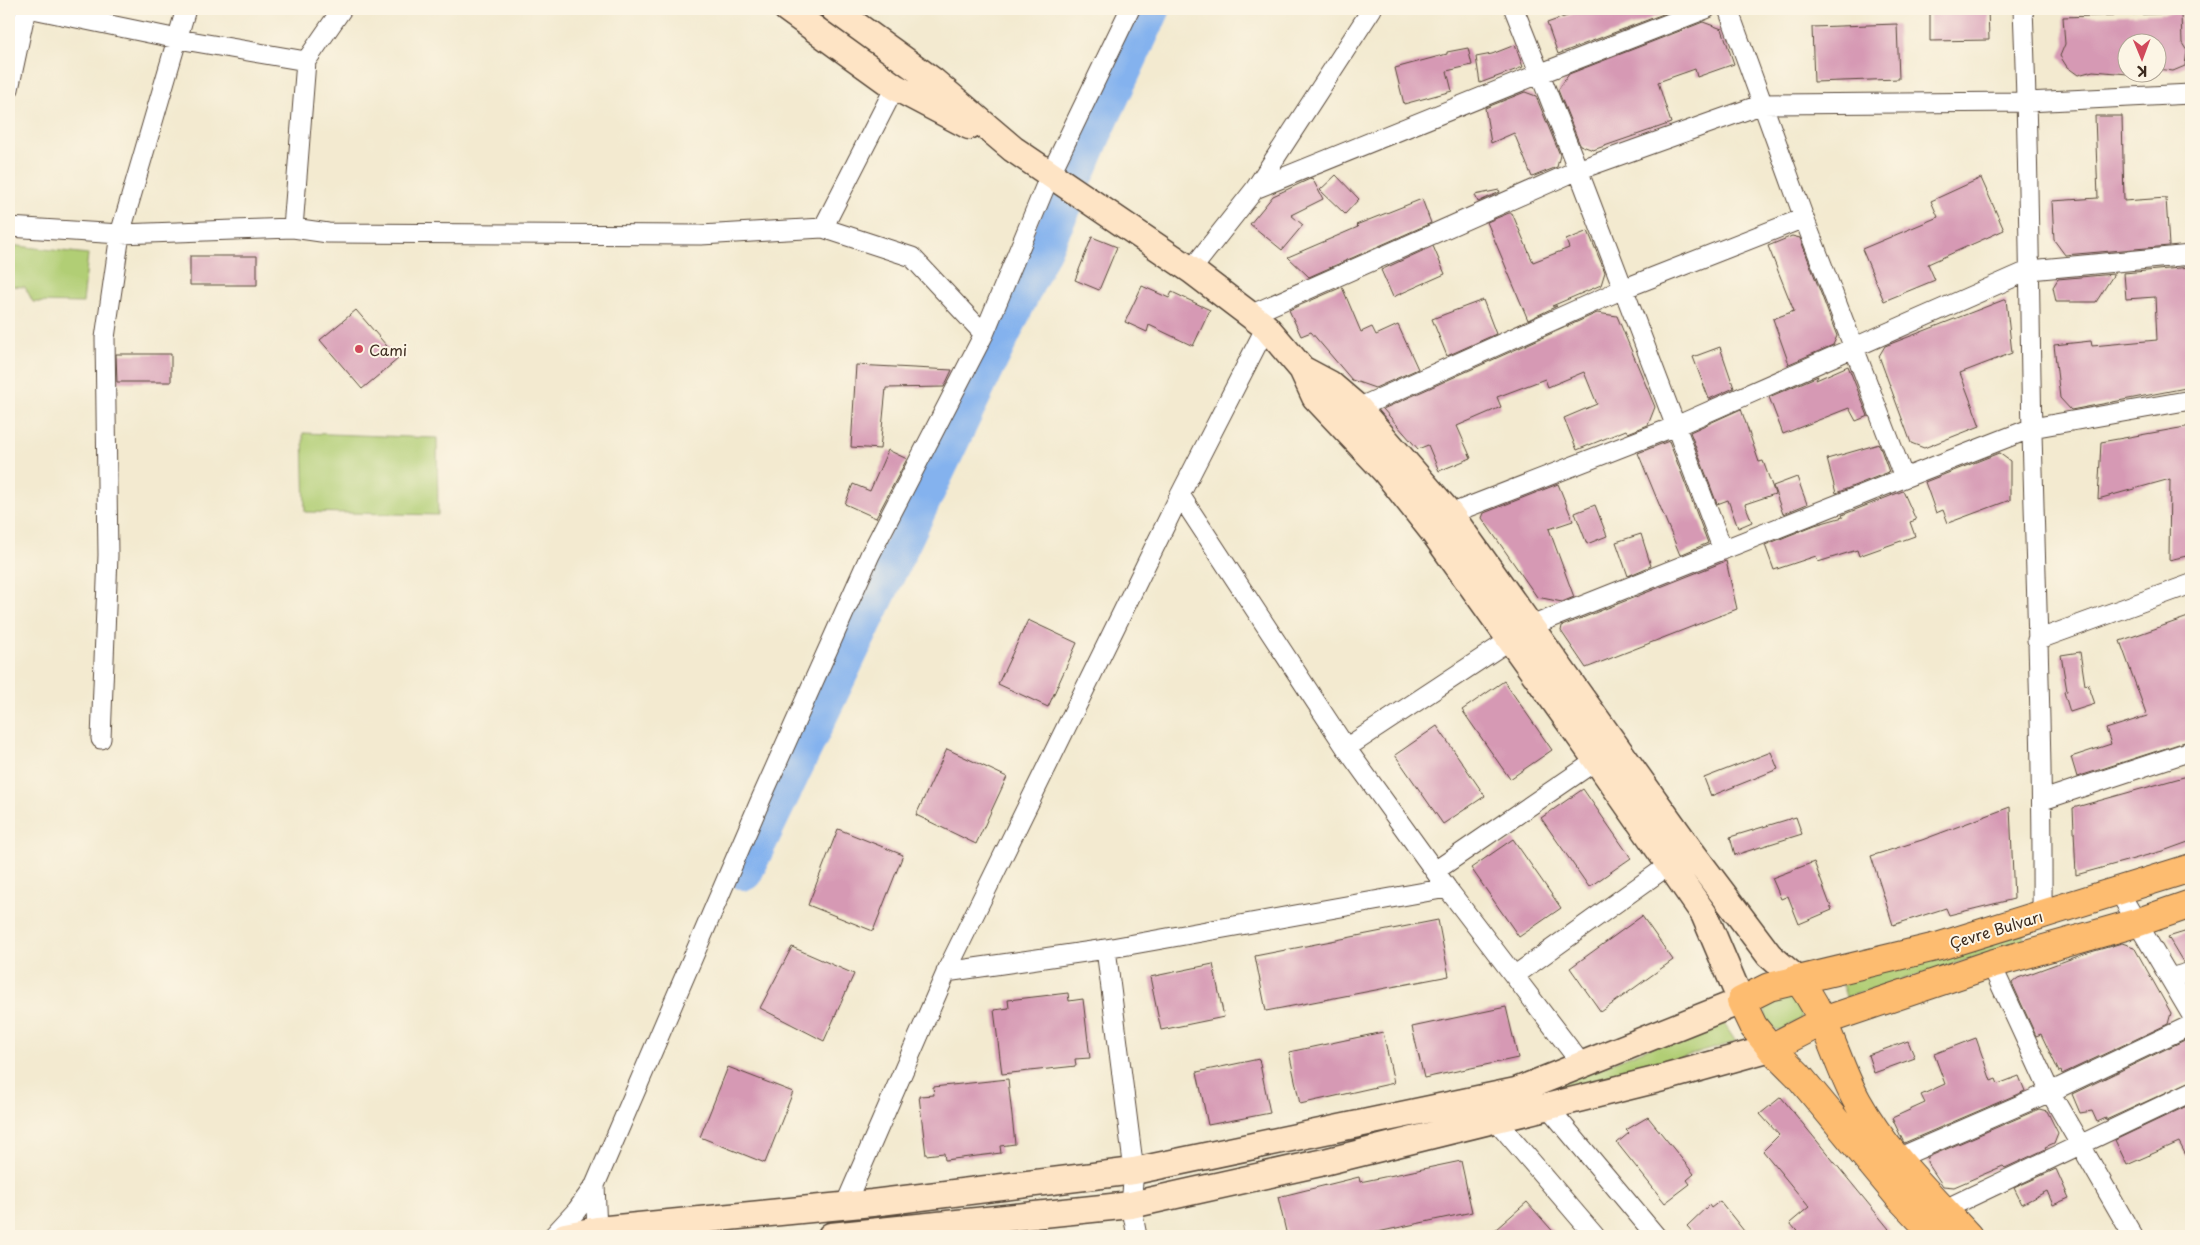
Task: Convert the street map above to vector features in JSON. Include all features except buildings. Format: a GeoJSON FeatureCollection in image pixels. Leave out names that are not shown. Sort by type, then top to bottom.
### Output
{"type":"FeatureCollection","features":[{"type":"Feature","properties":{"kind":"main road"},"geometry":{"type":"LineString","coordinates":[[787,9],[895,87],[1013,148]]}},
{"type":"Feature","properties":{"kind":"main road"},"geometry":{"type":"LineString","coordinates":[[834,9],[932,80],[1013,148],[1191,270],[1258,321],[1302,369],[1315,397],[1385,471],[1434,534],[1520,633]]}},
{"type":"Feature","properties":{"kind":"main road"},"geometry":{"type":"LineString","coordinates":[[1302,369],[1330,384],[1358,408],[1450,514],[1520,633],[1607,754],[1690,850],[1769,955],[1797,979],[1810,994],[1856,1099],[1866,1116],[1898,1158],[1968,1236]]}},
{"type":"Feature","properties":{"kind":"main road"},"geometry":{"type":"LineString","coordinates":[[1607,754],[1668,865],[1704,914],[1753,1026],[1771,1048],[1798,1075],[1899,1197],[1936,1236]]}},
{"type":"Feature","properties":{"kind":"main road","name":"Çevre Bulvarı"},"geometry":{"type":"LineString","coordinates":[[1741,1001],[1769,987],[1940,946],[2119,892],[2191,868]]}},
{"type":"Feature","properties":{"kind":"main road"},"geometry":{"type":"LineString","coordinates":[[831,1236],[1131,1204],[1320,1163],[1548,1107],[1771,1048],[1823,1021],[1990,964],[2136,923],[2191,904]]}},
{"type":"Feature","properties":{"kind":"main road"},"geometry":{"type":"LineString","coordinates":[[565,1236],[1134,1171],[1516,1091],[1583,1066],[1741,1001]]}},
{"type":"Feature","properties":{"kind":"street"},"geometry":{"type":"LineString","coordinates":[[9,89],[26,9]]}},
{"type":"Feature","properties":{"kind":"street"},"geometry":{"type":"LineString","coordinates":[[33,9],[178,39],[306,61]]}},
{"type":"Feature","properties":{"kind":"street"},"geometry":{"type":"LineString","coordinates":[[101,738],[108,555],[105,338],[120,234],[186,9]]}},
{"type":"Feature","properties":{"kind":"street"},"geometry":{"type":"LineString","coordinates":[[293,228],[306,61],[342,9]]}},
{"type":"Feature","properties":{"kind":"street"},"geometry":{"type":"LineString","coordinates":[[553,1236],[595,1185],[761,799],[870,555],[984,334],[1050,175],[1130,9]]}},
{"type":"Feature","properties":{"kind":"street"},"geometry":{"type":"LineString","coordinates":[[1191,270],[1256,189],[1372,9]]}},
{"type":"Feature","properties":{"kind":"street"},"geometry":{"type":"LineString","coordinates":[[1514,9],[1578,170],[1723,550]]}},
{"type":"Feature","properties":{"kind":"street"},"geometry":{"type":"LineString","coordinates":[[1256,189],[1539,74],[1706,9]]}},
{"type":"Feature","properties":{"kind":"street"},"geometry":{"type":"LineString","coordinates":[[1728,9],[1804,218],[1904,478]]}},
{"type":"Feature","properties":{"kind":"street"},"geometry":{"type":"LineString","coordinates":[[2023,9],[2027,102],[2037,640],[2043,800],[2042,915]]}},
{"type":"Feature","properties":{"kind":"street"},"geometry":{"type":"LineString","coordinates":[[823,228],[895,87]]}},
{"type":"Feature","properties":{"kind":"street"},"geometry":{"type":"LineString","coordinates":[[845,1205],[946,972],[1180,495],[1258,321],[1578,170],[1763,104],[2027,102],[2191,94]]}},
{"type":"Feature","properties":{"kind":"street"},"geometry":{"type":"LineString","coordinates":[[1358,408],[1623,289],[1804,218]]}},
{"type":"Feature","properties":{"kind":"street"},"geometry":{"type":"LineString","coordinates":[[9,226],[120,234],[293,228],[328,233],[701,234],[823,228],[912,257],[984,334]]}},
{"type":"Feature","properties":{"kind":"street"},"geometry":{"type":"LineString","coordinates":[[1450,514],[1676,426],[2030,270],[2191,255]]}},
{"type":"Feature","properties":{"kind":"street"},"geometry":{"type":"LineString","coordinates":[[1346,748],[1520,633],[1723,550],[2032,428],[2191,400]]}},
{"type":"Feature","properties":{"kind":"street"},"geometry":{"type":"LineString","coordinates":[[1180,495],[1346,748],[1434,871],[1583,1066]]}},
{"type":"Feature","properties":{"kind":"street"},"geometry":{"type":"LineString","coordinates":[[2037,640],[2191,584]]}},
{"type":"Feature","properties":{"kind":"street"},"geometry":{"type":"LineString","coordinates":[[2043,800],[2191,751]]}},
{"type":"Feature","properties":{"kind":"street"},"geometry":{"type":"LineString","coordinates":[[1434,871],[1607,754]]}},
{"type":"Feature","properties":{"kind":"street"},"geometry":{"type":"LineString","coordinates":[[1514,976],[1690,850]]}},
{"type":"Feature","properties":{"kind":"street"},"geometry":{"type":"LineString","coordinates":[[946,972],[1106,949],[1447,888]]}},
{"type":"Feature","properties":{"kind":"street"},"geometry":{"type":"LineString","coordinates":[[2119,892],[2191,1014]]}},
{"type":"Feature","properties":{"kind":"street"},"geometry":{"type":"LineString","coordinates":[[1106,949],[1134,1171],[1131,1204],[1137,1236]]}},
{"type":"Feature","properties":{"kind":"street"},"geometry":{"type":"LineString","coordinates":[[1990,964],[2050,1092],[2133,1236]]}},
{"type":"Feature","properties":{"kind":"street"},"geometry":{"type":"LineString","coordinates":[[2170,978],[2191,972]]}},
{"type":"Feature","properties":{"kind":"street"},"geometry":{"type":"LineString","coordinates":[[1898,1158],[2050,1092],[2191,1025]]}},
{"type":"Feature","properties":{"kind":"street"},"geometry":{"type":"LineString","coordinates":[[1943,1210],[2191,1092]]}},
{"type":"Feature","properties":{"kind":"street"},"geometry":{"type":"LineString","coordinates":[[1548,1107],[1656,1236]]}},
{"type":"Feature","properties":{"kind":"street"},"geometry":{"type":"LineString","coordinates":[[1495,1119],[1595,1236]]}},
{"type":"Feature","properties":{"kind":"street"},"geometry":{"type":"LineString","coordinates":[[595,1185],[596,1233]]}},
{"type":"Feature","properties":{"kind":"green space"},"geometry":{"type":"Polygon","coordinates":[[[9,245],[88,254],[83,303],[33,302],[25,287],[9,286],[9,245]]]}},
{"type":"Feature","properties":{"kind":"green space"},"geometry":{"type":"Polygon","coordinates":[[[303,433],[437,438],[438,515],[305,512],[303,433]]]}},
{"type":"Feature","properties":{"kind":"green space"},"geometry":{"type":"Polygon","coordinates":[[[2023,934],[2025,942],[1846,997],[1841,980],[2023,934]]]}},
{"type":"Feature","properties":{"kind":"green space"},"geometry":{"type":"Polygon","coordinates":[[[1790,994],[1800,1005],[1802,1011],[1801,1019],[1781,1030],[1775,1029],[1766,1020],[1765,1007],[1767,1001],[1790,994]]]}},
{"type":"Feature","properties":{"kind":"green space"},"geometry":{"type":"Polygon","coordinates":[[[1721,1019],[1736,1042],[1562,1091],[1561,1083],[1721,1019]]]}},
{"type":"Feature","properties":{"kind":"waterway"},"geometry":{"type":"LineString","coordinates":[[1078,173],[1153,9]]}},
{"type":"Feature","properties":{"kind":"waterway"},"geometry":{"type":"LineString","coordinates":[[745,873],[1066,203]]}},
{"type":"Feature","properties":{"kind":"place","name":"Cami"},"geometry":{"type":"Point","coordinates":[359,349]}}]}
